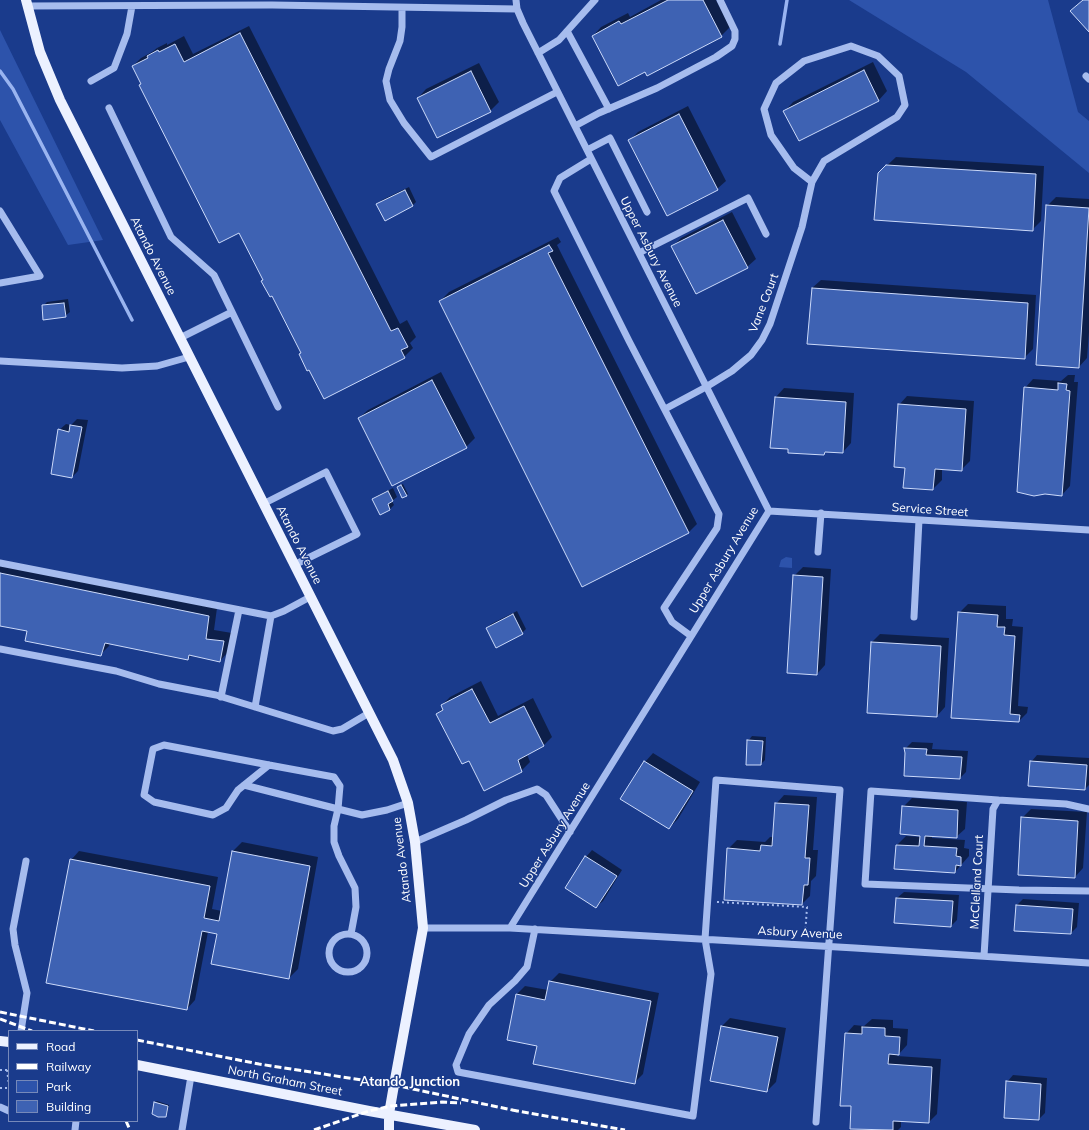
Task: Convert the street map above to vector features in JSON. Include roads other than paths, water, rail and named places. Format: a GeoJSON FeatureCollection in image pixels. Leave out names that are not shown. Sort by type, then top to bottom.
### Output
{"type":"FeatureCollection","features":[{"type":"Feature","properties":{"kind":"main road","name":"Atando Avenue"},"geometry":{"type":"LineString","coordinates":[[27,3],[40,52],[60,100],[393,760],[408,803],[415,842],[423,928],[389,1114],[389,1130]]}},
{"type":"Feature","properties":{"kind":"main road","name":"North Graham Street"},"geometry":{"type":"LineString","coordinates":[[138,1065],[475,1130]]}},
{"type":"Feature","properties":{"kind":"street","name":"Upper Asbury Avenue"},"geometry":{"type":"LineString","coordinates":[[510,928],[769,511],[557,92],[523,23],[517,9],[516,0]]}},
{"type":"Feature","properties":{"kind":"street"},"geometry":{"type":"LineString","coordinates":[[538,53],[559,40],[595,0]]}},
{"type":"Feature","properties":{"kind":"street"},"geometry":{"type":"LineString","coordinates":[[575,126],[657,88],[716,57],[732,46],[735,39],[735,31],[720,0]]}},
{"type":"Feature","properties":{"kind":"street"},"geometry":{"type":"LineString","coordinates":[[27,3],[83,3],[132,6],[272,5],[517,9]]}},
{"type":"Feature","properties":{"kind":"street"},"geometry":{"type":"LineString","coordinates":[[91,81],[114,68],[127,34],[132,6]]}},
{"type":"Feature","properties":{"kind":"street"},"geometry":{"type":"LineString","coordinates":[[402,8],[400,41],[388,70],[386,81],[390,100],[404,123],[431,157],[557,92]]}},
{"type":"Feature","properties":{"kind":"street"},"geometry":{"type":"LineString","coordinates":[[567,31],[609,109]]}},
{"type":"Feature","properties":{"kind":"street","name":"Vane Court"},"geometry":{"type":"LineString","coordinates":[[664,409],[740,365],[751,355],[762,340],[770,324],[802,227],[812,182],[824,161],[897,117],[905,105],[899,76],[878,56],[851,46],[804,61],[776,83],[764,109],[771,135],[794,168],[812,182]]}},
{"type":"Feature","properties":{"kind":"street"},"geometry":{"type":"LineString","coordinates":[[109,108],[171,237],[214,275],[278,407]]}},
{"type":"Feature","properties":{"kind":"street"},"geometry":{"type":"LineString","coordinates":[[587,150],[610,138],[647,212]]}},
{"type":"Feature","properties":{"kind":"street"},"geometry":{"type":"LineString","coordinates":[[591,159],[560,178],[554,191],[664,409],[719,514],[717,528],[664,608],[672,622],[691,636]]}},
{"type":"Feature","properties":{"kind":"street"},"geometry":{"type":"LineString","coordinates":[[639,253],[748,198],[766,234]]}},
{"type":"Feature","properties":{"kind":"street"},"geometry":{"type":"LineString","coordinates":[[0,211],[40,276],[0,283]]}},
{"type":"Feature","properties":{"kind":"street"},"geometry":{"type":"LineString","coordinates":[[180,338],[232,312]]}},
{"type":"Feature","properties":{"kind":"street"},"geometry":{"type":"LineString","coordinates":[[0,361],[122,368],[157,366],[190,357]]}},
{"type":"Feature","properties":{"kind":"street"},"geometry":{"type":"LineString","coordinates":[[263,504],[326,472],[357,534],[294,565]]}},
{"type":"Feature","properties":{"kind":"street","name":"Service Street"},"geometry":{"type":"LineString","coordinates":[[769,511],[1089,530]]}},
{"type":"Feature","properties":{"kind":"street"},"geometry":{"type":"LineString","coordinates":[[818,552],[821,513]]}},
{"type":"Feature","properties":{"kind":"street"},"geometry":{"type":"LineString","coordinates":[[914,617],[918,520]]}},
{"type":"Feature","properties":{"kind":"street"},"geometry":{"type":"LineString","coordinates":[[0,563],[271,616],[310,597]]}},
{"type":"Feature","properties":{"kind":"street"},"geometry":{"type":"LineString","coordinates":[[221,697],[239,610]]}},
{"type":"Feature","properties":{"kind":"street"},"geometry":{"type":"LineString","coordinates":[[255,706],[271,616]]}},
{"type":"Feature","properties":{"kind":"street"},"geometry":{"type":"LineString","coordinates":[[0,649],[116,671],[159,684],[255,706],[333,731],[342,729],[369,713]]}},
{"type":"Feature","properties":{"kind":"street"},"geometry":{"type":"LineString","coordinates":[[269,765],[238,790],[226,808],[213,815],[154,802],[144,795],[153,749],[164,745],[334,777],[340,786],[338,808],[334,826],[334,842],[339,856],[355,888],[356,907],[351,934]]}},
{"type":"Feature","properties":{"kind":"street"},"geometry":{"type":"LineString","coordinates":[[535,929],[527,967],[515,981],[489,1005],[469,1034],[456,1065],[458,1072],[693,1116],[711,974],[705,939],[716,780],[840,790],[816,1122]]}},
{"type":"Feature","properties":{"kind":"street"},"geometry":{"type":"LineString","coordinates":[[244,785],[362,815],[387,810],[408,803]]}},
{"type":"Feature","properties":{"kind":"street"},"geometry":{"type":"LineString","coordinates":[[415,842],[466,820],[506,800],[538,789],[546,794],[570,832]]}},
{"type":"Feature","properties":{"kind":"street"},"geometry":{"type":"LineString","coordinates":[[1089,809],[1066,804],[871,791],[865,884],[1089,891]]}},
{"type":"Feature","properties":{"kind":"street","name":"McClelland Court"},"geometry":{"type":"LineString","coordinates":[[984,956],[993,809],[998,800]]}},
{"type":"Feature","properties":{"kind":"street"},"geometry":{"type":"LineString","coordinates":[[21,1030],[27,993],[15,945],[13,929],[26,861]]}},
{"type":"Feature","properties":{"kind":"street"},"geometry":{"type":"LineString","coordinates":[[423,928],[510,928]]}},
{"type":"Feature","properties":{"kind":"street","name":"Asbury Avenue"},"geometry":{"type":"LineString","coordinates":[[510,928],[829,946],[1089,963]]}},
{"type":"Feature","properties":{"kind":"street"},"geometry":{"type":"LineString","coordinates":[[351,934],[358,936],[363,941],[366,946],[367,953],[363,965],[352,972],[346,972],[335,967],[331,962],[329,950],[331,944],[340,935],[351,934]]}},
{"type":"Feature","properties":{"kind":"street"},"geometry":{"type":"LineString","coordinates":[[182,1130],[191,1076]]}},
{"type":"Feature","properties":{"kind":"waterway"},"geometry":{"type":"LineString","coordinates":[[780,44],[787,0]]}},
{"type":"Feature","properties":{"kind":"waterway"},"geometry":{"type":"LineString","coordinates":[[0,71],[13,89],[132,320]]}},
{"type":"Feature","properties":{"kind":"railway"},"geometry":{"type":"LineString","coordinates":[[0,1012],[89,1030]]}},
{"type":"Feature","properties":{"kind":"railway"},"geometry":{"type":"LineString","coordinates":[[0,1019],[29,1030]]}},
{"type":"Feature","properties":{"kind":"railway"},"geometry":{"type":"LineString","coordinates":[[138,1040],[259,1064],[394,1085],[517,1111]]}},
{"type":"Feature","properties":{"kind":"railway"},"geometry":{"type":"LineString","coordinates":[[314,1130],[369,1111],[391,1106],[442,1102],[461,1103]]}},
{"type":"Feature","properties":{"kind":"railway"},"geometry":{"type":"LineString","coordinates":[[512,1110],[625,1130]]}},
{"type":"Feature","properties":{"kind":"railway"},"geometry":{"type":"LineString","coordinates":[[126,1122],[130,1130]]}},
{"type":"Feature","properties":{"kind":"district","name":"Atando Junction"},"geometry":{"type":"Point","coordinates":[410,1082]}}]}
